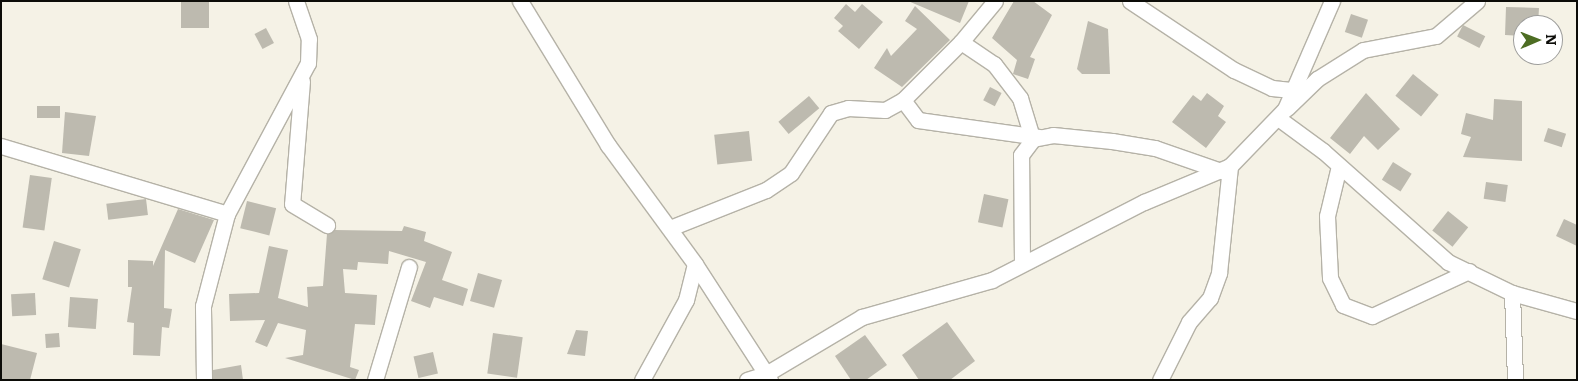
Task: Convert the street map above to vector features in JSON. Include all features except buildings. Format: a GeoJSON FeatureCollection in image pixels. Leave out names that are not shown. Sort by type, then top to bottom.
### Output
{"type":"FeatureCollection","features":[{"type":"Feature","properties":{"kind":"street"},"geometry":{"type":"LineString","coordinates":[[296,1],[310,49],[302,79],[292,204],[327,224]]}},
{"type":"Feature","properties":{"kind":"street"},"geometry":{"type":"LineString","coordinates":[[520,1],[608,145],[695,264],[768,377]]}},
{"type":"Feature","properties":{"kind":"street"},"geometry":{"type":"LineString","coordinates":[[670,228],[766,190],[791,173],[831,113],[848,108],[885,110],[903,100],[961,42],[995,1]]}},
{"type":"Feature","properties":{"kind":"street"},"geometry":{"type":"LineString","coordinates":[[1130,1],[1234,70],[1272,88],[1291,90]]}},
{"type":"Feature","properties":{"kind":"street"},"geometry":{"type":"LineString","coordinates":[[1282,113],[1332,1]]}},
{"type":"Feature","properties":{"kind":"street"},"geometry":{"type":"LineString","coordinates":[[747,380],[768,377],[862,317],[992,280],[1144,202],[1225,168],[1317,79],[1363,50],[1436,36],[1477,1]]}},
{"type":"Feature","properties":{"kind":"street"},"geometry":{"type":"LineString","coordinates":[[961,42],[994,64],[1020,98],[1035,136]]}},
{"type":"Feature","properties":{"kind":"street"},"geometry":{"type":"LineString","coordinates":[[204,380],[204,306],[227,214],[302,79]]}},
{"type":"Feature","properties":{"kind":"street"},"geometry":{"type":"LineString","coordinates":[[903,100],[918,120],[1035,136],[1078,136],[1155,148],[1225,168]]}},
{"type":"Feature","properties":{"kind":"street"},"geometry":{"type":"LineString","coordinates":[[1282,113],[1427,247],[1512,293],[1577,311]]}},
{"type":"Feature","properties":{"kind":"street"},"geometry":{"type":"LineString","coordinates":[[1022,263],[1021,156],[1027,144],[1035,136]]}},
{"type":"Feature","properties":{"kind":"street"},"geometry":{"type":"LineString","coordinates":[[1,146],[227,214]]}},
{"type":"Feature","properties":{"kind":"street"},"geometry":{"type":"LineString","coordinates":[[1339,166],[1327,203],[1327,225],[1330,278],[1343,305],[1372,316],[1469,271]]}},
{"type":"Feature","properties":{"kind":"street"},"geometry":{"type":"LineString","coordinates":[[1160,380],[1189,322],[1210,298],[1219,273],[1225,168]]}},
{"type":"Feature","properties":{"kind":"street"},"geometry":{"type":"LineString","coordinates":[[642,380],[686,300],[695,264]]}},
{"type":"Feature","properties":{"kind":"street"},"geometry":{"type":"LineString","coordinates":[[375,380],[408,267]]}},
{"type":"Feature","properties":{"kind":"street"},"geometry":{"type":"LineString","coordinates":[[1512,293],[1515,380]]}}]}
